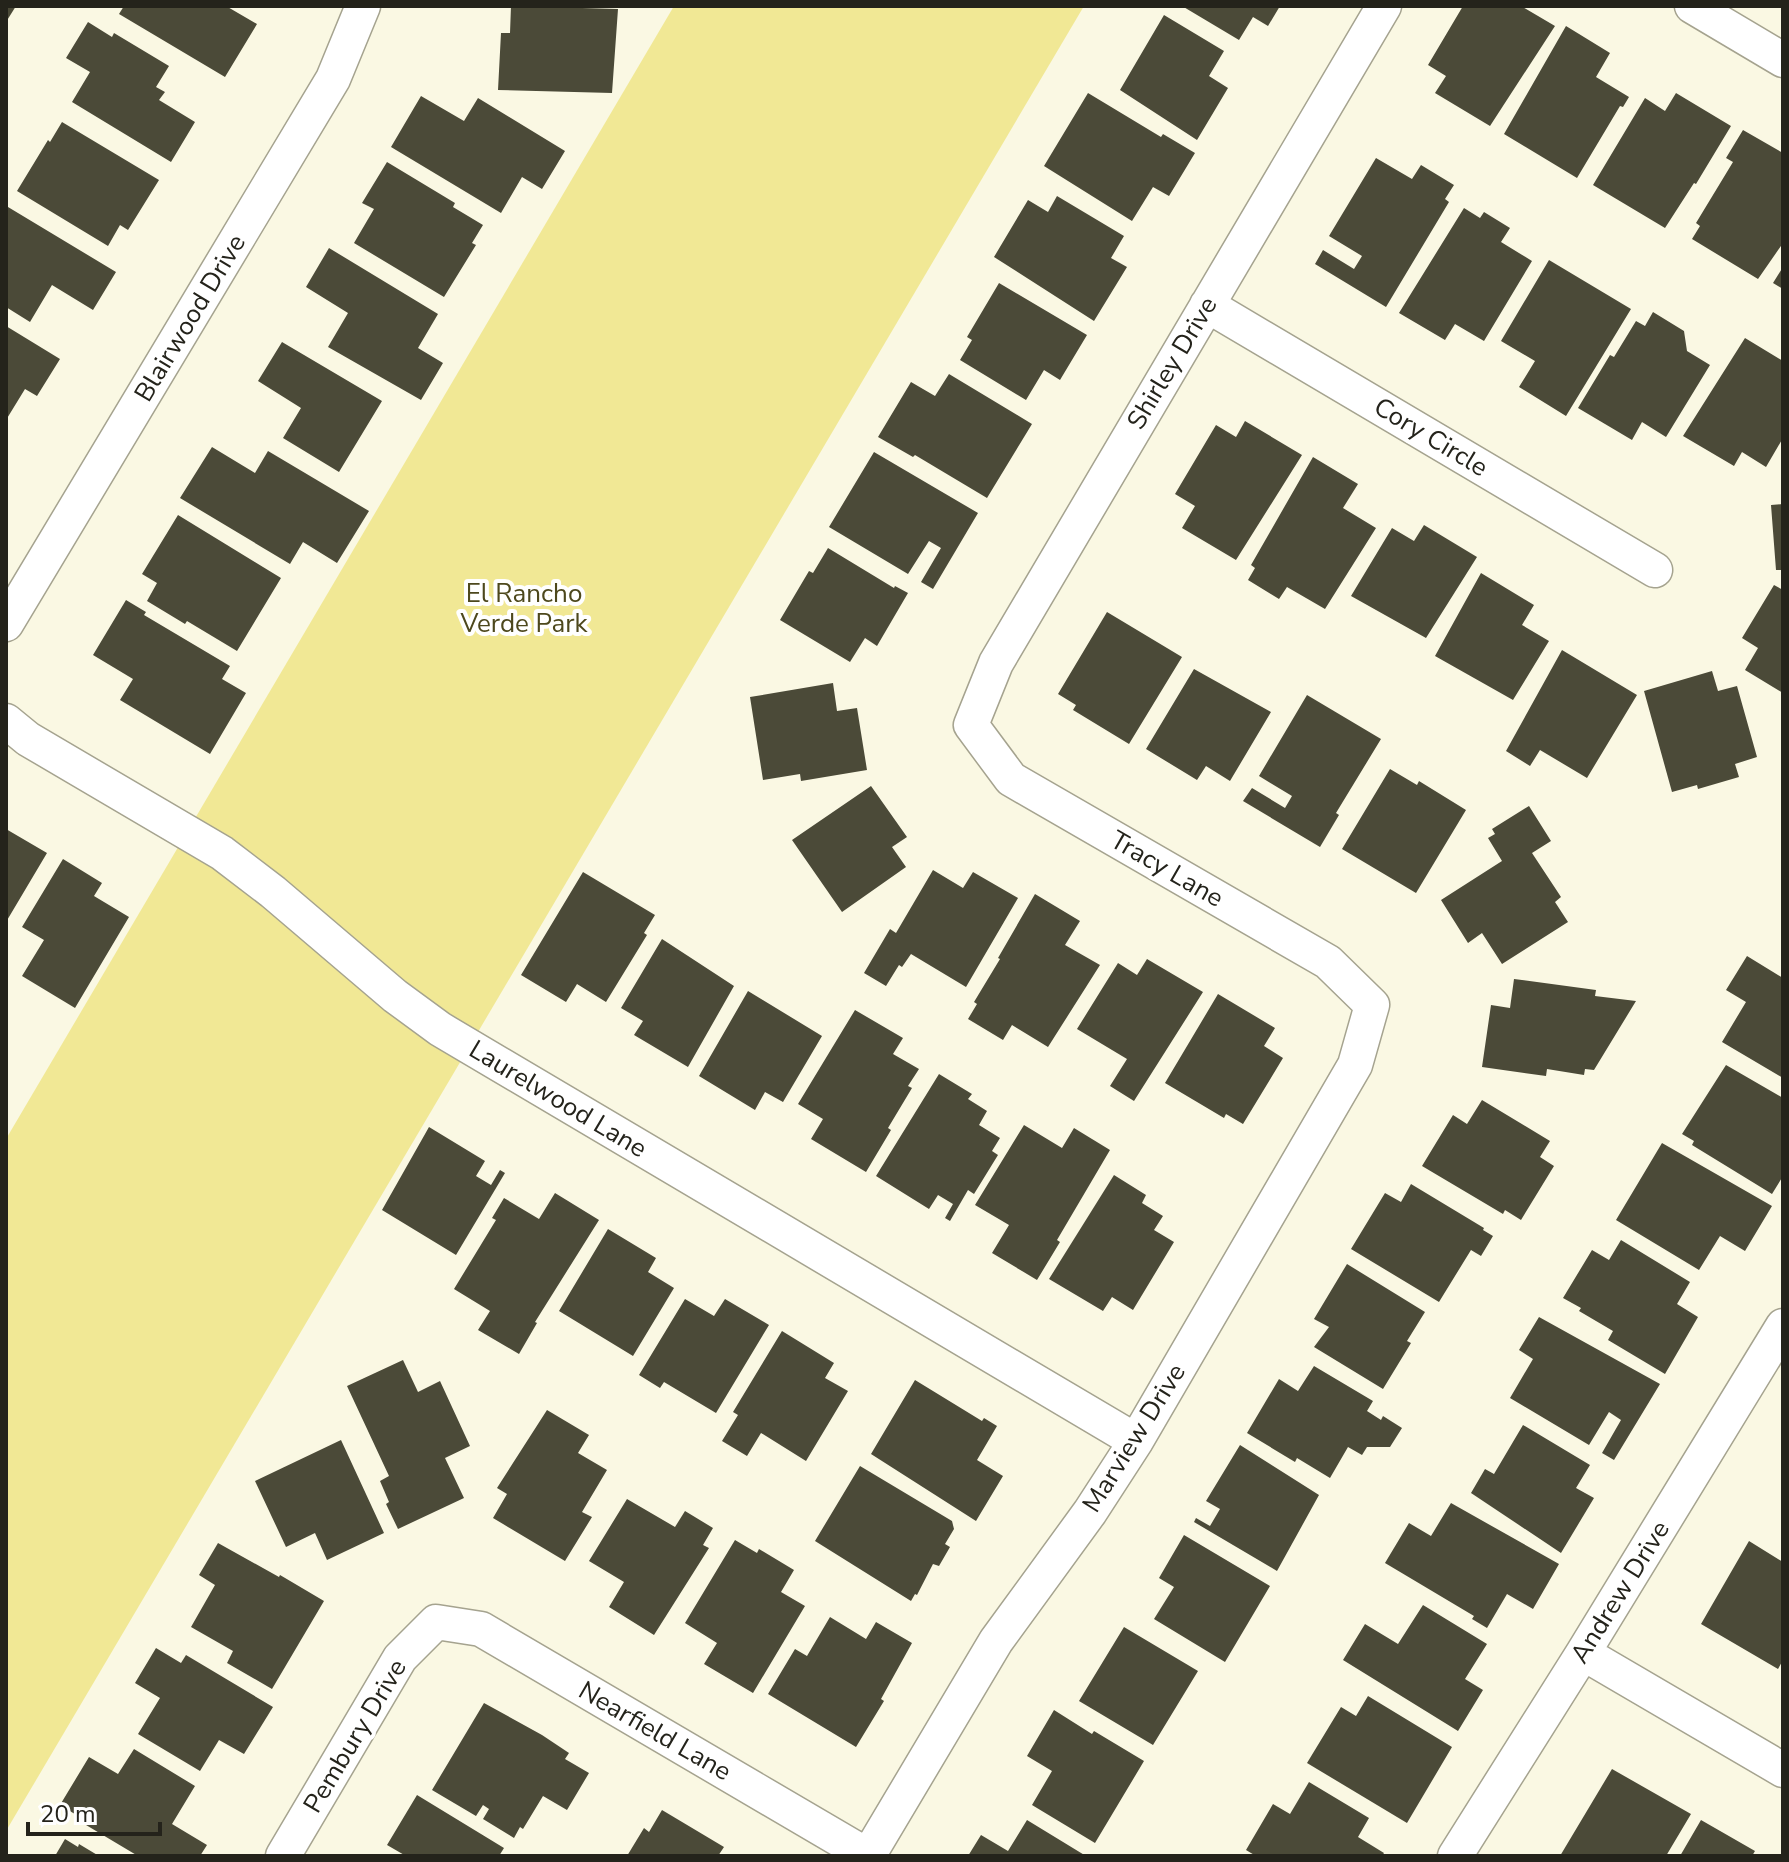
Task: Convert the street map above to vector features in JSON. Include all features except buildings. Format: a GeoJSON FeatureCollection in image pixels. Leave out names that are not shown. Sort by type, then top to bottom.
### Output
{"type":"FeatureCollection","features":[{"type":"Feature","properties":{"kind":"street","name":"Blairwood Drive"},"geometry":{"type":"LineString","coordinates":[[6,624],[333,79],[363,6]]}},
{"type":"Feature","properties":{"kind":"street","name":"Shirley Drive"},"geometry":{"type":"LineString","coordinates":[[971,725],[996,663],[1384,6]]}},
{"type":"Feature","properties":{"kind":"street"},"geometry":{"type":"LineString","coordinates":[[1692,6],[1783,60]]}},
{"type":"Feature","properties":{"kind":"street","name":"Cory Circle"},"geometry":{"type":"LineString","coordinates":[[1207,305],[1655,570]]}},
{"type":"Feature","properties":{"kind":"street","name":"Laurelwood Lane"},"geometry":{"type":"LineString","coordinates":[[6,721],[28,739],[222,853],[273,892],[395,996],[440,1029],[1136,1441]]}},
{"type":"Feature","properties":{"kind":"street","name":"Tracy Lane"},"geometry":{"type":"LineString","coordinates":[[971,725],[1011,779],[1328,962],[1372,1005]]}},
{"type":"Feature","properties":{"kind":"street","name":"Marview Drive"},"geometry":{"type":"LineString","coordinates":[[868,1856],[996,1641],[1090,1512],[1136,1441],[1355,1065],[1372,1005]]}},
{"type":"Feature","properties":{"kind":"street","name":"Andrew Drive"},"geometry":{"type":"LineString","coordinates":[[1455,1856],[1783,1326]]}},
{"type":"Feature","properties":{"kind":"street","name":"Nearfield Lane"},"geometry":{"type":"LineString","coordinates":[[436,1622],[481,1629],[868,1856]]}},
{"type":"Feature","properties":{"kind":"street","name":"Pembury Drive"},"geometry":{"type":"LineString","coordinates":[[283,1856],[400,1658],[436,1622]]}},
{"type":"Feature","properties":{"kind":"street"},"geometry":{"type":"LineString","coordinates":[[1583,1653],[1783,1770]]}},
{"type":"Feature","properties":{"kind":"green space","name":"El Rancho Verde Park"},"geometry":{"type":"Polygon","coordinates":[[[674,6],[1084,6],[6,1831],[6,1139],[674,6]]]}}]}
